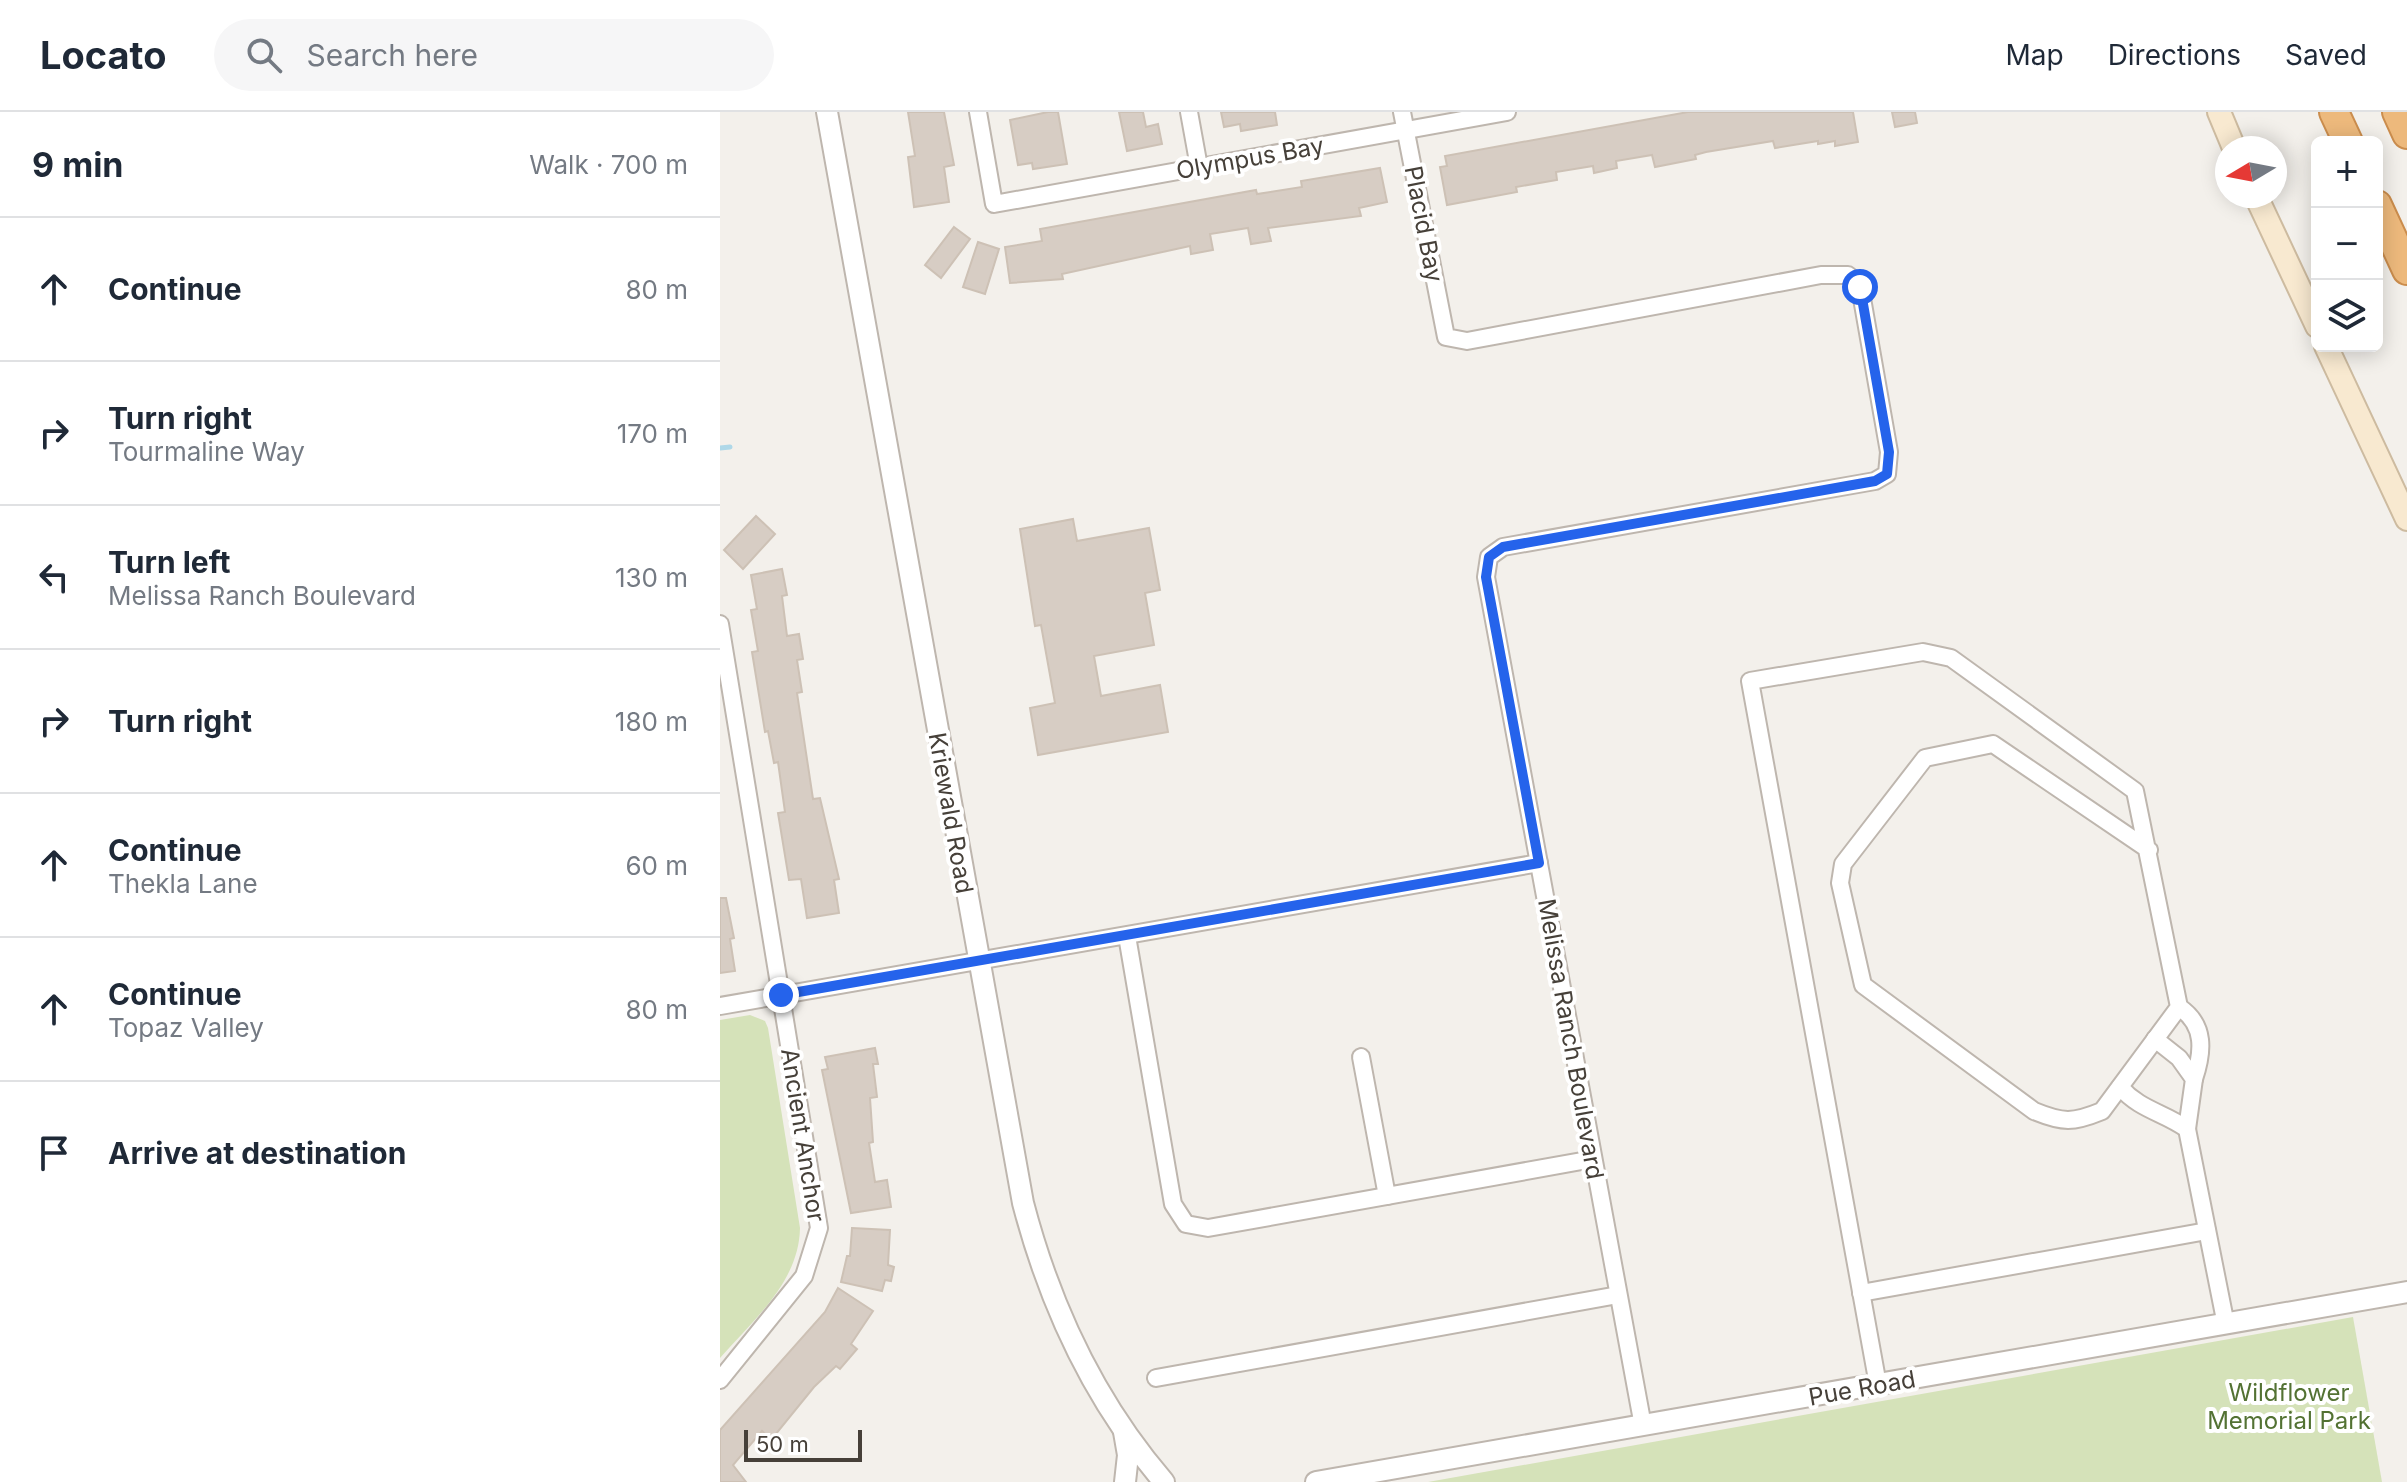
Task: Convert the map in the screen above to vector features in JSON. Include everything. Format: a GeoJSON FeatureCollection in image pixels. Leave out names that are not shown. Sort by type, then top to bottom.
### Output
{"type":"FeatureCollection","features":[{"type":"Feature","properties":{"kind":"highway"},"geometry":{"type":"LineString","coordinates":[[2334,112],[2345,136]]}},
{"type":"Feature","properties":{"kind":"highway"},"geometry":{"type":"LineString","coordinates":[[2397,112],[2407,134]]}},
{"type":"Feature","properties":{"kind":"highway"},"geometry":{"type":"LineString","coordinates":[[2378,208],[2407,270]]}},
{"type":"Feature","properties":{"kind":"main road"},"geometry":{"type":"LineString","coordinates":[[2219,112],[2229,136]]}},
{"type":"Feature","properties":{"kind":"main road"},"geometry":{"type":"LineString","coordinates":[[2262,208],[2311,313]]}},
{"type":"Feature","properties":{"kind":"main road"},"geometry":{"type":"LineString","coordinates":[[2329,352],[2407,519]]}},
{"type":"Feature","properties":{"kind":"street","name":"Kriewald Road"},"geometry":{"type":"LineString","coordinates":[[827,112],[1009,1136],[1038,1259],[1064,1326],[1096,1387],[1124,1432],[1164,1482]]}},
{"type":"Feature","properties":{"kind":"street","name":"Olympus Bay"},"geometry":{"type":"LineString","coordinates":[[978,112],[994,204],[1507,112]]}},
{"type":"Feature","properties":{"kind":"street"},"geometry":{"type":"LineString","coordinates":[[1189,112],[1199,167]]}},
{"type":"Feature","properties":{"kind":"street","name":"Placid Bay"},"geometry":{"type":"LineString","coordinates":[[1402,112],[1446,337],[1467,341],[1821,275],[1848,275],[1860,287],[1889,452],[1887,474],[1875,481],[1503,547],[1489,557]]}},
{"type":"Feature","properties":{"kind":"street","name":"Melissa Ranch Boulevard"},"geometry":{"type":"LineString","coordinates":[[1489,557],[1486,577],[1643,1426]]}},
{"type":"Feature","properties":{"kind":"street","name":"Ancient Anchor"},"geometry":{"type":"LineString","coordinates":[[720,624],[819,1228],[804,1276],[720,1380]]}},
{"type":"Feature","properties":{"kind":"street"},"geometry":{"type":"LineString","coordinates":[[1878,1385],[1750,681],[1923,652],[1951,658],[2135,791],[2179,1007],[2191,1015],[2200,1033],[2202,1055],[2194,1079],[2187,1129],[2226,1325]]}},
{"type":"Feature","properties":{"kind":"street"},"geometry":{"type":"LineString","coordinates":[[2149,850],[1993,744],[1925,758],[1843,864],[1840,883],[1863,985],[2034,1111],[2060,1122],[2083,1119],[2102,1111],[2179,1007]]}},
{"type":"Feature","properties":{"kind":"street"},"geometry":{"type":"LineString","coordinates":[[720,1006],[1539,863]]}},
{"type":"Feature","properties":{"kind":"street"},"geometry":{"type":"LineString","coordinates":[[1127,936],[1173,1204],[1186,1224],[1208,1228],[1593,1159]]}},
{"type":"Feature","properties":{"kind":"street"},"geometry":{"type":"LineString","coordinates":[[2155,1039],[2179,1058],[2194,1079]]}},
{"type":"Feature","properties":{"kind":"street"},"geometry":{"type":"LineString","coordinates":[[1361,1057],[1387,1196]]}},
{"type":"Feature","properties":{"kind":"street"},"geometry":{"type":"LineString","coordinates":[[2120,1087],[2140,1107],[2170,1117],[2187,1129]]}},
{"type":"Feature","properties":{"kind":"street"},"geometry":{"type":"LineString","coordinates":[[1861,1293],[2207,1231]]}},
{"type":"Feature","properties":{"kind":"street","name":"Pue Road"},"geometry":{"type":"LineString","coordinates":[[1316,1482],[2407,1292]]}},
{"type":"Feature","properties":{"kind":"street"},"geometry":{"type":"LineString","coordinates":[[1156,1378],[1618,1295]]}},
{"type":"Feature","properties":{"kind":"street"},"geometry":{"type":"LineString","coordinates":[[1124,1432],[1128,1455],[1125,1482]]}},
{"type":"Feature","properties":{"kind":"green space"},"geometry":{"type":"Polygon","coordinates":[[[750,1015],[765,1021],[768,1028],[800,1228],[798,1247],[783,1283],[720,1358],[720,1020],[750,1015]]]}},
{"type":"Feature","properties":{"kind":"green space","name":"Wildflower Memorial Park"},"geometry":{"type":"Polygon","coordinates":[[[2353,1317],[2382,1482],[1428,1482],[2353,1317]]]}},
{"type":"Feature","properties":{"kind":"building"},"geometry":{"type":"Polygon","coordinates":[[[908,112],[944,112],[954,165],[944,167],[949,202],[914,207],[908,157],[915,156],[908,112]]]}},
{"type":"Feature","properties":{"kind":"building"},"geometry":{"type":"Polygon","coordinates":[[[1058,112],[1067,164],[1033,169],[1032,163],[1018,165],[1010,120],[1058,112]]]}},
{"type":"Feature","properties":{"kind":"building"},"geometry":{"type":"Polygon","coordinates":[[[1119,112],[1143,112],[1146,127],[1158,124],[1162,144],[1127,151],[1119,112]]]}},
{"type":"Feature","properties":{"kind":"building"},"geometry":{"type":"Polygon","coordinates":[[[1221,112],[1275,112],[1277,125],[1241,131],[1240,124],[1224,127],[1221,112]]]}},
{"type":"Feature","properties":{"kind":"building"},"geometry":{"type":"Polygon","coordinates":[[[1688,112],[1853,112],[1858,142],[1835,146],[1835,141],[1818,144],[1818,141],[1775,148],[1773,141],[1706,152],[1695,155],[1696,159],[1655,167],[1652,155],[1616,161],[1617,168],[1594,173],[1593,166],[1556,172],[1557,180],[1516,187],[1517,192],[1447,205],[1440,167],[1447,166],[1445,156],[1688,112]]]}},
{"type":"Feature","properties":{"kind":"building"},"geometry":{"type":"Polygon","coordinates":[[[1892,112],[1915,112],[1917,123],[1895,127],[1892,112]]]}},
{"type":"Feature","properties":{"kind":"building"},"geometry":{"type":"Polygon","coordinates":[[[1380,168],[1387,202],[1359,208],[1361,216],[1268,228],[1271,241],[1251,244],[1248,228],[1210,234],[1213,250],[1191,254],[1190,246],[1062,274],[1063,279],[1010,283],[1005,247],[1042,241],[1040,229],[1256,190],[1257,194],[1302,187],[1301,181],[1380,168]]]}},
{"type":"Feature","properties":{"kind":"building"},"geometry":{"type":"Polygon","coordinates":[[[954,227],[970,239],[941,278],[925,265],[954,227]]]}},
{"type":"Feature","properties":{"kind":"building"},"geometry":{"type":"Polygon","coordinates":[[[978,242],[999,249],[985,294],[963,287],[978,242]]]}},
{"type":"Feature","properties":{"kind":"building"},"geometry":{"type":"Polygon","coordinates":[[[756,516],[775,534],[743,569],[724,550],[756,516]]]}},
{"type":"Feature","properties":{"kind":"building"},"geometry":{"type":"Polygon","coordinates":[[[1073,519],[1077,541],[1149,528],[1160,590],[1145,593],[1154,645],[1094,656],[1101,696],[1160,685],[1168,732],[1038,755],[1030,708],[1055,703],[1041,625],[1035,626],[1020,529],[1073,519]]]}},
{"type":"Feature","properties":{"kind":"building"},"geometry":{"type":"Polygon","coordinates":[[[782,569],[787,595],[782,596],[787,636],[799,634],[803,659],[797,660],[802,692],[797,693],[813,799],[820,798],[839,879],[834,880],[839,913],[807,918],[801,879],[789,880],[778,813],[785,812],[778,762],[774,763],[768,731],[765,732],[752,652],[758,651],[751,610],[757,609],[751,575],[782,569]]]}},
{"type":"Feature","properties":{"kind":"building"},"geometry":{"type":"Polygon","coordinates":[[[720,898],[726,898],[734,938],[730,939],[735,971],[720,973],[720,898]]]}},
{"type":"Feature","properties":{"kind":"building"},"geometry":{"type":"Polygon","coordinates":[[[875,1048],[878,1064],[873,1064],[877,1097],[870,1098],[873,1142],[869,1143],[875,1182],[887,1180],[891,1207],[851,1213],[822,1070],[828,1069],[825,1057],[875,1048]]]}},
{"type":"Feature","properties":{"kind":"building"},"geometry":{"type":"Polygon","coordinates":[[[852,1228],[890,1230],[888,1265],[894,1267],[891,1281],[885,1280],[882,1291],[841,1282],[847,1256],[850,1256],[852,1228]]]}},
{"type":"Feature","properties":{"kind":"building"},"geometry":{"type":"Polygon","coordinates":[[[838,1288],[873,1311],[851,1344],[857,1349],[840,1369],[836,1366],[814,1387],[771,1440],[762,1431],[733,1465],[746,1482],[720,1482],[720,1430],[825,1312],[838,1288]]]}},
{"type":"Feature","properties":{"kind":"waterway"},"geometry":{"type":"LineString","coordinates":[[720,448],[730,447]]}},
{"type":"Feature","properties":{"kind":"route"},"geometry":{"type":"LineString","coordinates":[[781,995],[1539,863],[1486,577],[1489,557],[1503,547],[1875,481],[1887,474],[1889,452],[1860,287]]}}]}
